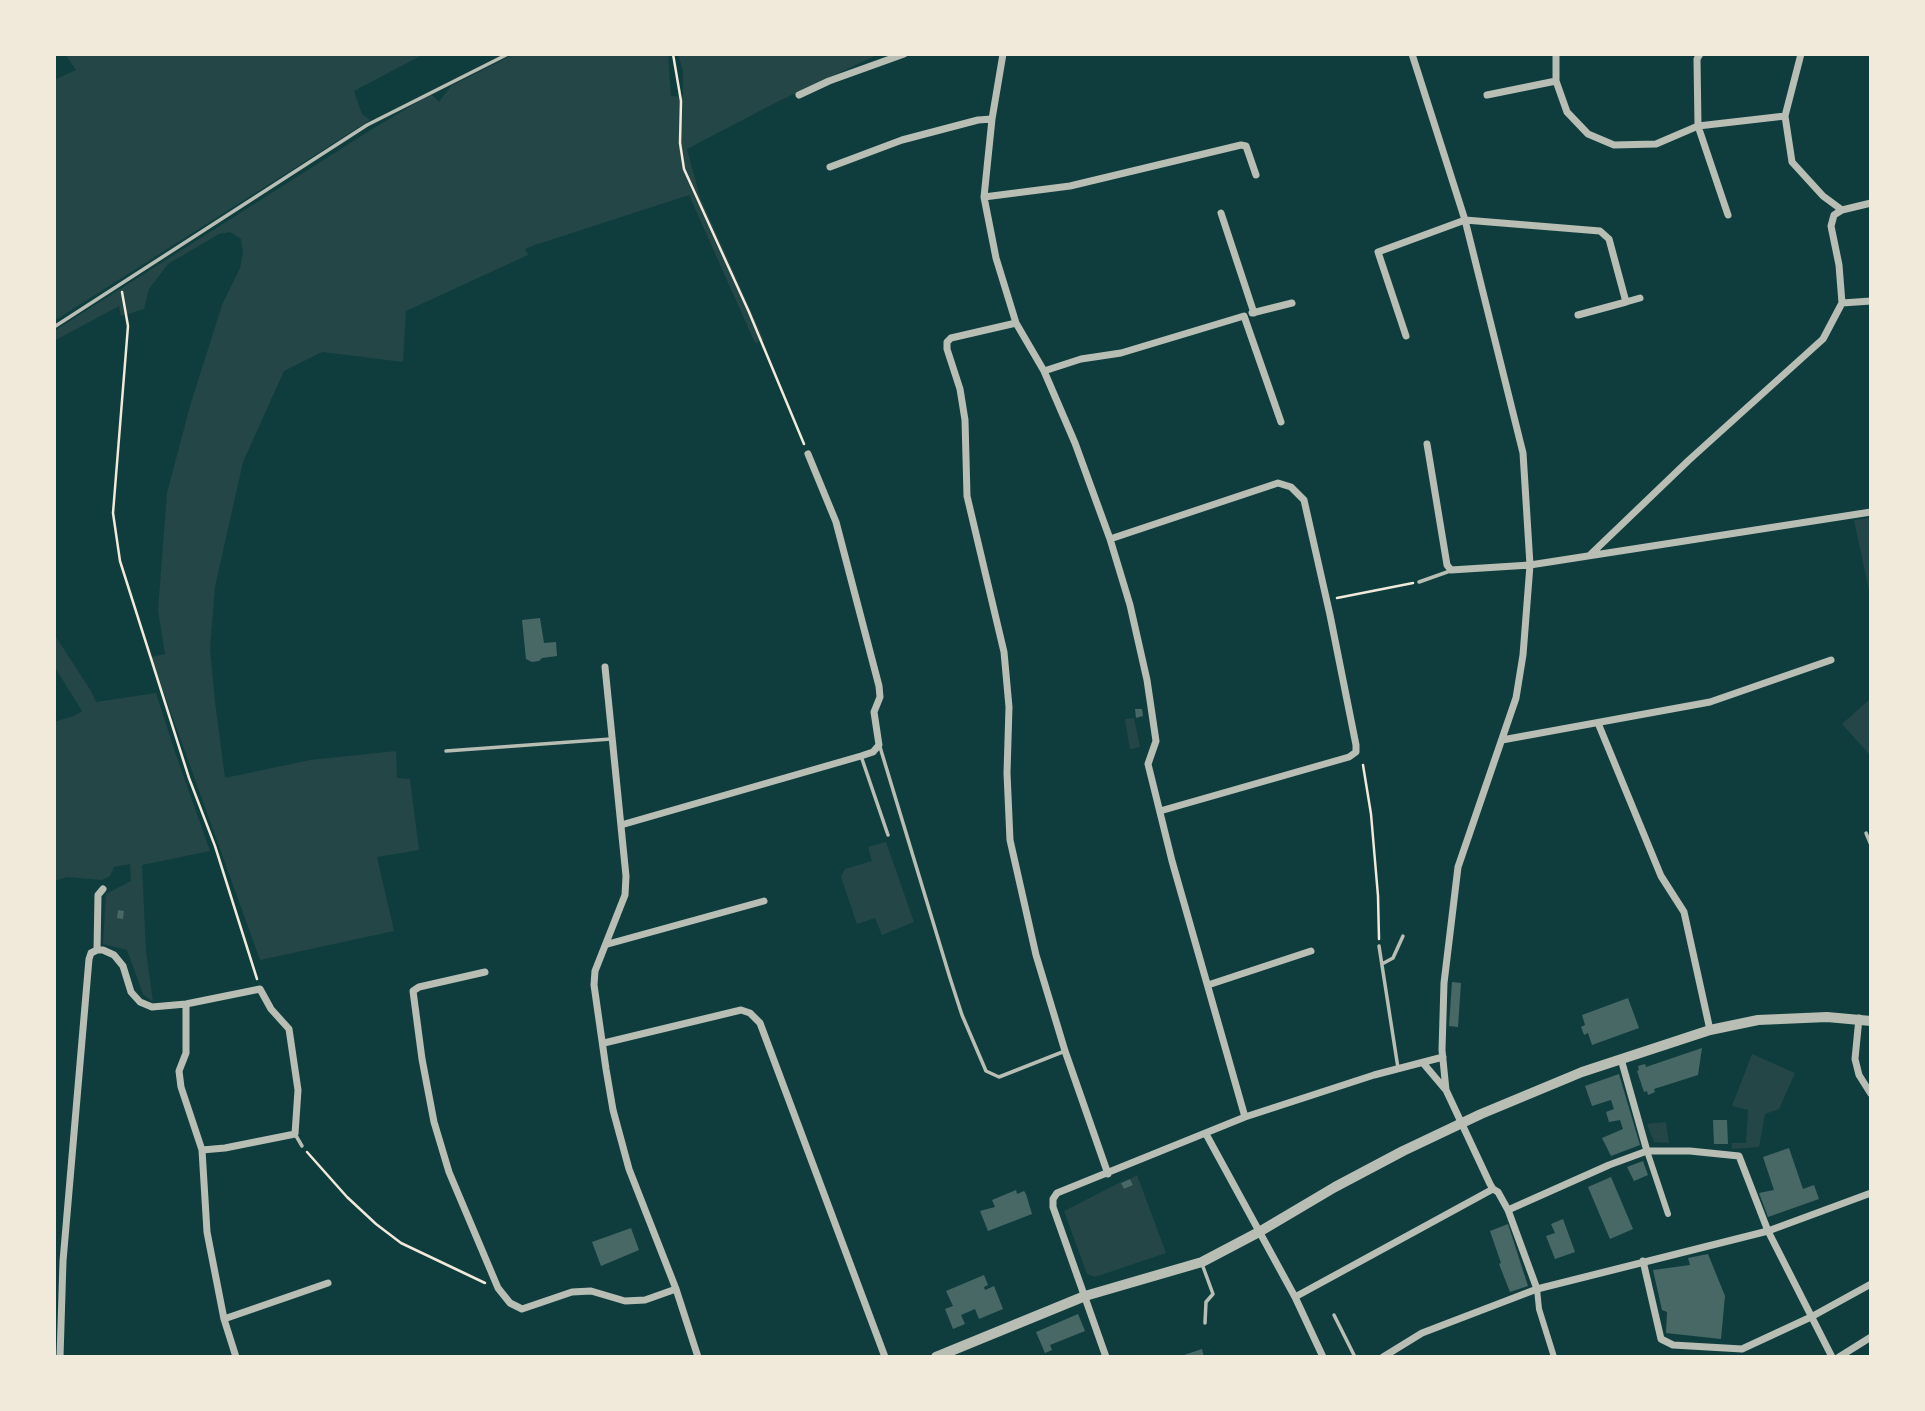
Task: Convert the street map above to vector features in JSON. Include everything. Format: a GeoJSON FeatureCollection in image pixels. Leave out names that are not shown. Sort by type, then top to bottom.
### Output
{"type":"FeatureCollection","features":[{"type":"Feature","properties":{"kind":"street"},"geometry":{"type":"LineString","coordinates":[[799,95],[829,81],[904,54]]}},
{"type":"Feature","properties":{"kind":"street"},"geometry":{"type":"LineString","coordinates":[[1003,54],[992,119],[984,197],[996,258],[1016,323],[1044,371],[1074,443],[1110,539],[1130,605],[1147,680],[1156,741],[1148,764],[1172,861],[1245,1117]]}},
{"type":"Feature","properties":{"kind":"street"},"geometry":{"type":"LineString","coordinates":[[1412,54],[1465,219],[1523,453],[1530,565],[1523,655],[1516,698],[1458,867],[1444,983],[1443,1057],[1446,1090],[1493,1189],[1499,1192],[1508,1210],[1540,1288],[1539,1309],[1554,1357]]}},
{"type":"Feature","properties":{"kind":"street"},"geometry":{"type":"LineString","coordinates":[[1556,54],[1556,81],[1567,112],[1588,134],[1614,145],[1656,144],[1698,127],[1785,116]]}},
{"type":"Feature","properties":{"kind":"street"},"geometry":{"type":"LineString","coordinates":[[1700,54],[1697,59],[1698,127],[1728,215]]}},
{"type":"Feature","properties":{"kind":"street"},"geometry":{"type":"LineString","coordinates":[[1801,54],[1785,116],[1792,162],[1823,196],[1842,209]]}},
{"type":"Feature","properties":{"kind":"street"},"geometry":{"type":"LineString","coordinates":[[1487,95],[1556,81]]}},
{"type":"Feature","properties":{"kind":"street"},"geometry":{"type":"LineString","coordinates":[[830,167],[902,140],[978,120],[992,119]]}},
{"type":"Feature","properties":{"kind":"street"},"geometry":{"type":"LineString","coordinates":[[984,197],[1070,186],[1241,145],[1246,146],[1256,175]]}},
{"type":"Feature","properties":{"kind":"street"},"geometry":{"type":"LineString","coordinates":[[1591,555],[1689,460],[1823,339],[1842,303],[1839,265],[1831,226],[1834,215],[1842,209],[1871,203]]}},
{"type":"Feature","properties":{"kind":"street"},"geometry":{"type":"LineString","coordinates":[[1221,213],[1254,313]]}},
{"type":"Feature","properties":{"kind":"street"},"geometry":{"type":"LineString","coordinates":[[1406,336],[1378,252],[1465,219],[1600,231],[1609,239],[1626,302]]}},
{"type":"Feature","properties":{"kind":"street"},"geometry":{"type":"LineString","coordinates":[[1578,315],[1640,298]]}},
{"type":"Feature","properties":{"kind":"street"},"geometry":{"type":"LineString","coordinates":[[1842,303],[1871,301]]}},
{"type":"Feature","properties":{"kind":"street"},"geometry":{"type":"LineString","coordinates":[[1044,371],[1081,359],[1121,353],[1292,303]]}},
{"type":"Feature","properties":{"kind":"street"},"geometry":{"type":"LineString","coordinates":[[1244,316],[1281,422]]}},
{"type":"Feature","properties":{"kind":"street"},"geometry":{"type":"LineString","coordinates":[[1016,323],[951,338],[947,342],[947,349],[960,389],[965,420],[967,496],[1004,652],[1009,707],[1007,774],[1010,840],[1036,955],[1065,1051],[1108,1174]]}},
{"type":"Feature","properties":{"kind":"street"},"geometry":{"type":"LineString","coordinates":[[1427,444],[1447,565],[1451,570],[1530,565],[1871,512]]}},
{"type":"Feature","properties":{"kind":"street"},"geometry":{"type":"LineString","coordinates":[[621,825],[861,756],[873,752],[879,745],[874,712],[880,697],[880,686],[836,522],[808,454]]}},
{"type":"Feature","properties":{"kind":"street"},"geometry":{"type":"LineString","coordinates":[[1110,539],[1278,482],[1291,487],[1304,500],[1356,745],[1356,752],[1349,757],[1160,811]]}},
{"type":"Feature","properties":{"kind":"street"},"geometry":{"type":"LineString","coordinates":[[1502,740],[1710,702],[1831,660]]}},
{"type":"Feature","properties":{"kind":"street"},"geometry":{"type":"LineString","coordinates":[[605,667],[626,876],[625,895],[608,944],[595,971],[594,985],[613,1110],[629,1169],[676,1289],[698,1357]]}},
{"type":"Feature","properties":{"kind":"street"},"geometry":{"type":"LineString","coordinates":[[1598,723],[1661,876],[1685,912],[1710,1030]]}},
{"type":"Feature","properties":{"kind":"street"},"geometry":{"type":"LineString","coordinates":[[97,950],[98,895],[103,889]]}},
{"type":"Feature","properties":{"kind":"street"},"geometry":{"type":"LineString","coordinates":[[608,944],[764,901]]}},
{"type":"Feature","properties":{"kind":"street"},"geometry":{"type":"LineString","coordinates":[[60,1357],[63,1261],[91,953],[103,950],[114,955],[123,966],[131,992],[140,1002],[152,1007],[186,1004],[260,989],[271,1009],[289,1029],[298,1090],[295,1134],[202,1150]]}},
{"type":"Feature","properties":{"kind":"street"},"geometry":{"type":"LineString","coordinates":[[1208,985],[1311,951]]}},
{"type":"Feature","properties":{"kind":"street"},"geometry":{"type":"LineString","coordinates":[[485,972],[419,987],[413,991],[433,1122],[449,1172],[498,1288],[510,1303],[522,1309],[572,1292],[591,1291],[625,1301],[645,1300],[676,1289]]}},
{"type":"Feature","properties":{"kind":"street"},"geometry":{"type":"LineString","coordinates":[[186,1004],[186,1053],[179,1071],[181,1087],[202,1150],[207,1232],[224,1319],[236,1357]]}},
{"type":"Feature","properties":{"kind":"street"},"geometry":{"type":"LineString","coordinates":[[604,1043],[741,1010],[750,1013],[760,1023],[885,1357]]}},
{"type":"Feature","properties":{"kind":"street"},"geometry":{"type":"LineString","coordinates":[[936,1357],[1085,1296],[1202,1262],[1259,1233],[1335,1187],[1460,1124],[1582,1072],[1710,1030],[1758,1020],[1827,1017],[1871,1021]]}},
{"type":"Feature","properties":{"kind":"street"},"geometry":{"type":"LineString","coordinates":[[1859,1018],[1855,1059],[1859,1074],[1871,1094]]}},
{"type":"Feature","properties":{"kind":"street"},"geometry":{"type":"LineString","coordinates":[[1106,1357],[1053,1207],[1053,1199],[1057,1193],[1245,1117],[1398,1068],[1443,1057]]}},
{"type":"Feature","properties":{"kind":"street"},"geometry":{"type":"LineString","coordinates":[[1621,1059],[1668,1214]]}},
{"type":"Feature","properties":{"kind":"street"},"geometry":{"type":"LineString","coordinates":[[1423,1063],[1446,1090]]}},
{"type":"Feature","properties":{"kind":"street"},"geometry":{"type":"LineString","coordinates":[[1206,1134],[1295,1297],[1324,1357]]}},
{"type":"Feature","properties":{"kind":"street"},"geometry":{"type":"LineString","coordinates":[[1508,1210],[1647,1151],[1690,1151],[1739,1156],[1768,1231],[1832,1357]]}},
{"type":"Feature","properties":{"kind":"street"},"geometry":{"type":"LineString","coordinates":[[1295,1297],[1493,1189]]}},
{"type":"Feature","properties":{"kind":"street"},"geometry":{"type":"LineString","coordinates":[[1382,1357],[1422,1333],[1540,1288],[1768,1231],[1871,1193]]}},
{"type":"Feature","properties":{"kind":"street"},"geometry":{"type":"LineString","coordinates":[[1643,1261],[1661,1339],[1673,1345],[1743,1353],[1871,1284]]}},
{"type":"Feature","properties":{"kind":"street"},"geometry":{"type":"LineString","coordinates":[[224,1319],[328,1283]]}},
{"type":"Feature","properties":{"kind":"street"},"geometry":{"type":"LineString","coordinates":[[1526,1293],[1539,1309]]}},
{"type":"Feature","properties":{"kind":"street"},"geometry":{"type":"LineString","coordinates":[[1839,1357],[1871,1337]]}},
{"type":"Feature","properties":{"kind":"lane"},"geometry":{"type":"LineString","coordinates":[[54,327],[367,125],[508,54]]}},
{"type":"Feature","properties":{"kind":"lane"},"geometry":{"type":"LineString","coordinates":[[1419,582],[1451,570]]}},
{"type":"Feature","properties":{"kind":"lane"},"geometry":{"type":"LineString","coordinates":[[446,751],[611,739]]}},
{"type":"Feature","properties":{"kind":"lane"},"geometry":{"type":"LineString","coordinates":[[879,745],[962,1015],[986,1071],[999,1077],[1065,1051]]}},
{"type":"Feature","properties":{"kind":"lane"},"geometry":{"type":"LineString","coordinates":[[861,756],[888,835]]}},
{"type":"Feature","properties":{"kind":"lane"},"geometry":{"type":"LineString","coordinates":[[1866,833],[1871,845]]}},
{"type":"Feature","properties":{"kind":"lane"},"geometry":{"type":"LineString","coordinates":[[1382,964],[1393,958],[1403,936]]}},
{"type":"Feature","properties":{"kind":"lane"},"geometry":{"type":"LineString","coordinates":[[1379,946],[1398,1068]]}},
{"type":"Feature","properties":{"kind":"lane"},"geometry":{"type":"LineString","coordinates":[[295,1134],[302,1146]]}},
{"type":"Feature","properties":{"kind":"lane"},"geometry":{"type":"LineString","coordinates":[[1202,1262],[1213,1294],[1206,1302],[1205,1322]]}},
{"type":"Feature","properties":{"kind":"lane"},"geometry":{"type":"LineString","coordinates":[[1334,1315],[1355,1357]]}},
{"type":"Feature","properties":{"kind":"path"},"geometry":{"type":"LineString","coordinates":[[673,54],[681,101],[680,143],[684,169],[749,312],[808,454]]}},
{"type":"Feature","properties":{"kind":"path"},"geometry":{"type":"LineString","coordinates":[[121,283],[128,326],[113,513],[120,561],[260,989]]}},
{"type":"Feature","properties":{"kind":"path"},"geometry":{"type":"LineString","coordinates":[[1340,597],[1403,585]]}},
{"type":"Feature","properties":{"kind":"path"},"geometry":{"type":"LineString","coordinates":[[1363,765],[1371,814],[1379,946]]}},
{"type":"Feature","properties":{"kind":"path"},"geometry":{"type":"LineString","coordinates":[[302,1146],[347,1197],[401,1243],[498,1288]]}},
{"type":"Feature","properties":{"kind":"shaded area"},"geometry":{"type":"Polygon","coordinates":[[[65,54],[424,54],[354,91],[362,114],[370,120],[54,321],[54,80],[76,70],[65,54]]]}},
{"type":"Feature","properties":{"kind":"shaded area"},"geometry":{"type":"Polygon","coordinates":[[[515,54],[668,54],[671,96],[683,97],[683,71],[678,54],[877,55],[775,103],[687,149],[700,197],[764,340],[755,343],[689,195],[525,249],[528,255],[406,311],[403,362],[322,352],[284,371],[243,462],[215,587],[210,649],[225,778],[310,760],[396,751],[397,778],[410,779],[419,850],[377,857],[394,931],[260,960],[151,657],[165,654],[158,610],[167,493],[190,406],[222,305],[240,268],[243,253],[241,239],[230,232],[219,234],[168,264],[149,289],[144,309],[121,316],[119,306],[54,341],[54,331],[374,128],[431,94],[439,102],[451,86],[515,54]]]}},
{"type":"Feature","properties":{"kind":"shaded area"},"geometry":{"type":"Polygon","coordinates":[[[1871,518],[1871,600],[1854,520],[1871,518]]]}},
{"type":"Feature","properties":{"kind":"shaded area"},"geometry":{"type":"Polygon","coordinates":[[[54,634],[96,702],[156,693],[210,851],[142,865],[146,951],[153,1002],[143,994],[127,950],[103,944],[106,894],[131,881],[130,864],[114,867],[110,876],[102,880],[67,877],[54,881],[54,722],[82,711],[54,666],[54,634]]]}},
{"type":"Feature","properties":{"kind":"shaded area"},"geometry":{"type":"Polygon","coordinates":[[[1871,698],[1871,754],[1870,755],[1842,724],[1871,698]]]}},
{"type":"Feature","properties":{"kind":"shaded area"},"geometry":{"type":"Polygon","coordinates":[[[1134,718],[1140,747],[1130,749],[1125,719],[1134,718]]]}},
{"type":"Feature","properties":{"kind":"shaded area"},"geometry":{"type":"Polygon","coordinates":[[[886,842],[914,922],[882,935],[875,918],[857,924],[841,877],[845,869],[872,861],[868,847],[886,842]]]}},
{"type":"Feature","properties":{"kind":"shaded area"},"geometry":{"type":"Polygon","coordinates":[[[1752,1054],[1795,1073],[1779,1109],[1765,1114],[1759,1147],[1732,1149],[1732,1143],[1746,1143],[1748,1110],[1732,1106],[1752,1054]]]}},
{"type":"Feature","properties":{"kind":"shaded area"},"geometry":{"type":"Polygon","coordinates":[[[1666,1122],[1669,1143],[1654,1142],[1647,1124],[1666,1122]]]}},
{"type":"Feature","properties":{"kind":"shaded area"},"geometry":{"type":"Polygon","coordinates":[[[1137,1175],[1166,1253],[1095,1277],[1087,1274],[1064,1211],[1121,1182],[1124,1189],[1133,1185],[1130,1179],[1137,1175]]]}},
{"type":"Feature","properties":{"kind":"building"},"geometry":{"type":"Polygon","coordinates":[[[540,618],[544,643],[556,642],[557,656],[532,662],[526,659],[522,620],[540,618]]]}},
{"type":"Feature","properties":{"kind":"building"},"geometry":{"type":"Polygon","coordinates":[[[1135,709],[1142,709],[1143,716],[1136,718],[1135,709]]]}},
{"type":"Feature","properties":{"kind":"building"},"geometry":{"type":"Polygon","coordinates":[[[118,910],[124,911],[123,919],[117,918],[118,910]]]}},
{"type":"Feature","properties":{"kind":"building"},"geometry":{"type":"Polygon","coordinates":[[[1452,982],[1461,983],[1458,1027],[1449,1026],[1452,982]]]}},
{"type":"Feature","properties":{"kind":"building"},"geometry":{"type":"Polygon","coordinates":[[[1628,998],[1639,1028],[1592,1045],[1588,1033],[1584,1035],[1581,1027],[1585,1025],[1582,1015],[1628,998]]]}},
{"type":"Feature","properties":{"kind":"building"},"geometry":{"type":"Polygon","coordinates":[[[1702,1048],[1698,1075],[1654,1089],[1655,1092],[1648,1095],[1647,1091],[1644,1092],[1638,1066],[1645,1064],[1646,1067],[1702,1048]]]}},
{"type":"Feature","properties":{"kind":"building"},"geometry":{"type":"Polygon","coordinates":[[[1619,1074],[1640,1145],[1611,1156],[1602,1138],[1623,1129],[1620,1120],[1609,1122],[1606,1112],[1614,1109],[1611,1100],[1592,1106],[1585,1086],[1619,1074]]]}},
{"type":"Feature","properties":{"kind":"building"},"geometry":{"type":"Polygon","coordinates":[[[1713,1120],[1727,1120],[1728,1144],[1714,1144],[1713,1120]]]}},
{"type":"Feature","properties":{"kind":"building"},"geometry":{"type":"Polygon","coordinates":[[[1789,1148],[1803,1189],[1814,1185],[1819,1199],[1768,1217],[1759,1193],[1774,1190],[1763,1157],[1789,1148]]]}},
{"type":"Feature","properties":{"kind":"building"},"geometry":{"type":"Polygon","coordinates":[[[1643,1161],[1648,1175],[1634,1181],[1627,1167],[1643,1161]]]}},
{"type":"Feature","properties":{"kind":"building"},"geometry":{"type":"Polygon","coordinates":[[[1611,1177],[1633,1229],[1610,1239],[1588,1187],[1611,1177]]]}},
{"type":"Feature","properties":{"kind":"building"},"geometry":{"type":"Polygon","coordinates":[[[1130,1179],[1133,1185],[1124,1189],[1121,1183],[1130,1179]]]}},
{"type":"Feature","properties":{"kind":"building"},"geometry":{"type":"Polygon","coordinates":[[[1016,1190],[1017,1194],[1024,1191],[1026,1194],[1032,1214],[988,1231],[980,1211],[995,1207],[992,1200],[1016,1190]]]}},
{"type":"Feature","properties":{"kind":"building"},"geometry":{"type":"Polygon","coordinates":[[[1563,1219],[1575,1252],[1555,1259],[1546,1236],[1555,1233],[1551,1224],[1563,1219]]]}},
{"type":"Feature","properties":{"kind":"building"},"geometry":{"type":"Polygon","coordinates":[[[1508,1224],[1528,1286],[1510,1292],[1490,1231],[1508,1224]]]}},
{"type":"Feature","properties":{"kind":"building"},"geometry":{"type":"Polygon","coordinates":[[[631,1228],[639,1250],[601,1266],[592,1242],[631,1228]]]}},
{"type":"Feature","properties":{"kind":"building"},"geometry":{"type":"Polygon","coordinates":[[[1708,1254],[1725,1296],[1721,1339],[1666,1333],[1667,1312],[1662,1310],[1653,1270],[1690,1265],[1688,1258],[1708,1254]]]}},
{"type":"Feature","properties":{"kind":"building"},"geometry":{"type":"Polygon","coordinates":[[[984,1275],[988,1285],[984,1287],[985,1290],[994,1286],[1003,1309],[979,1319],[975,1309],[961,1315],[965,1324],[953,1329],[945,1309],[953,1306],[946,1291],[984,1275]]]}},
{"type":"Feature","properties":{"kind":"building"},"geometry":{"type":"Polygon","coordinates":[[[1078,1314],[1085,1331],[1050,1345],[1052,1350],[1045,1353],[1036,1332],[1078,1314]]]}},
{"type":"Feature","properties":{"kind":"building"},"geometry":{"type":"Polygon","coordinates":[[[1202,1349],[1204,1357],[1181,1357],[1181,1356],[1202,1349]]]}}]}
